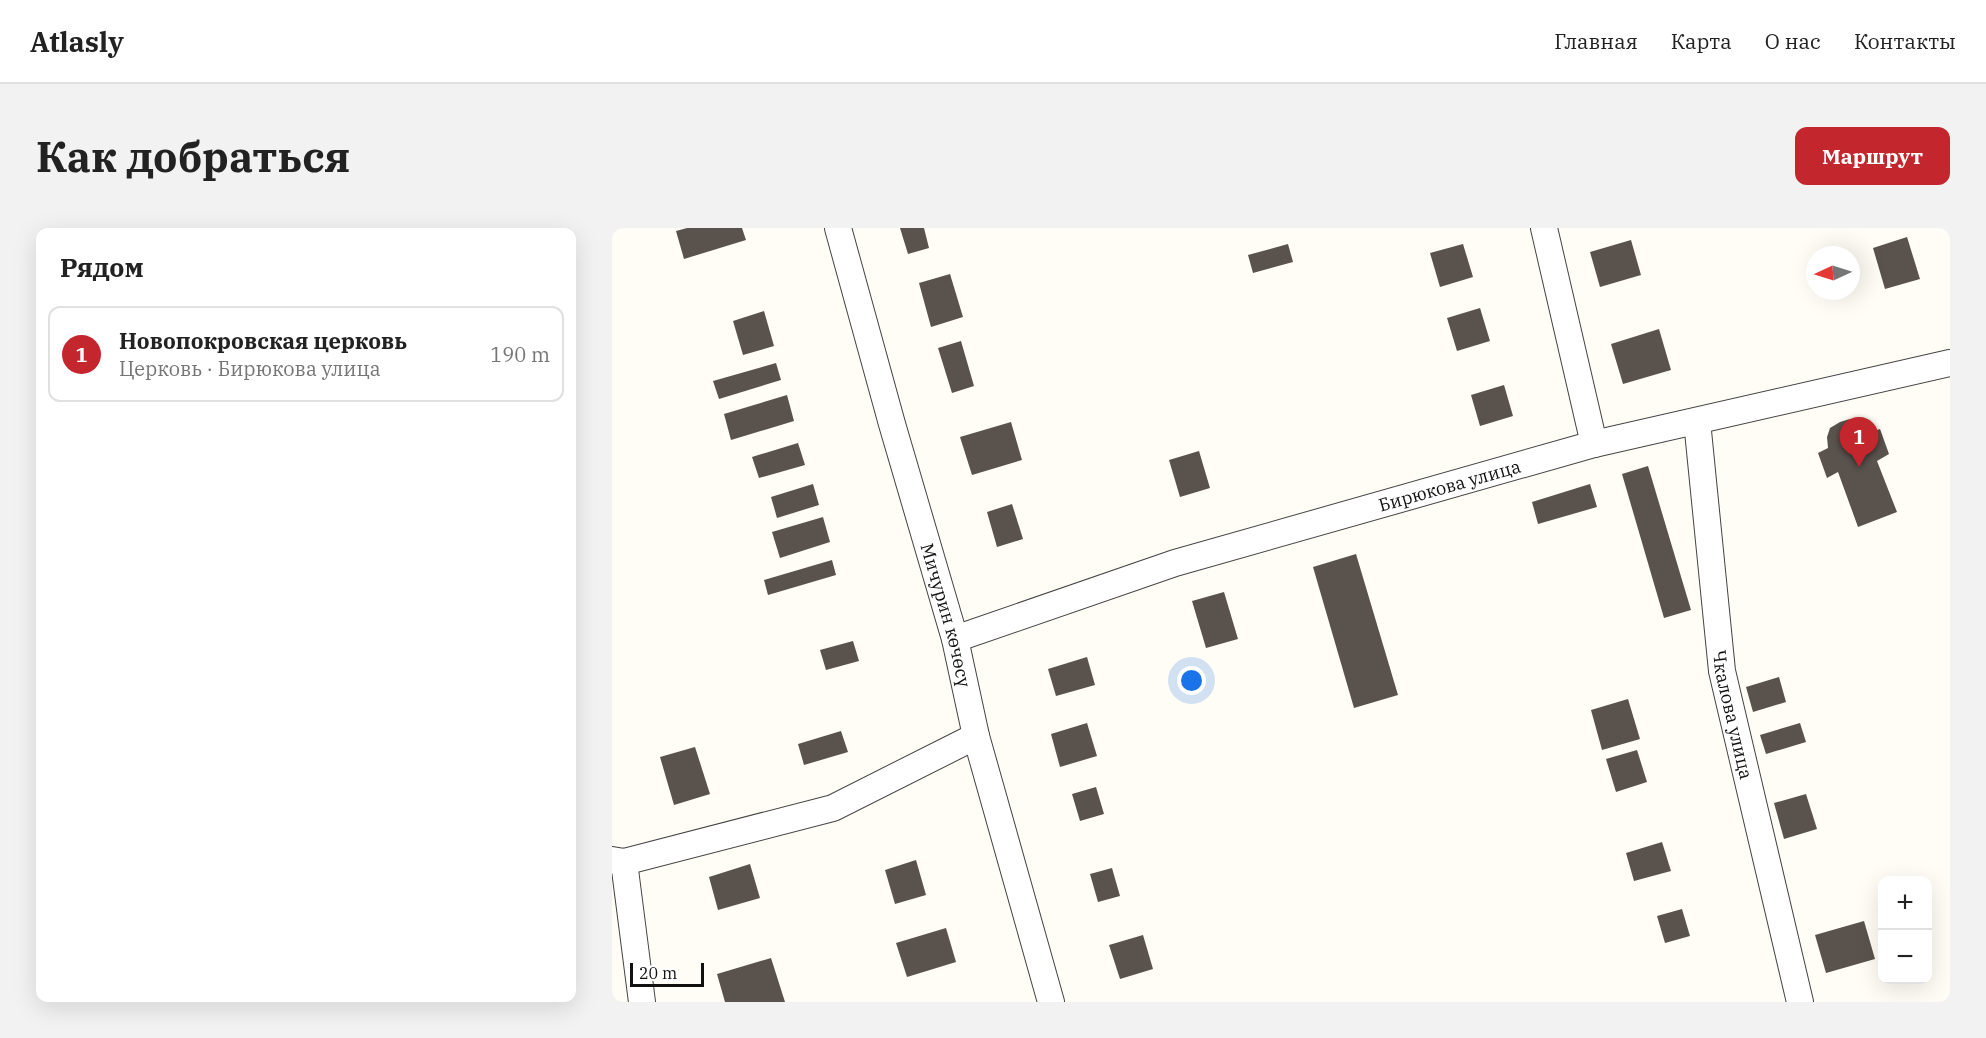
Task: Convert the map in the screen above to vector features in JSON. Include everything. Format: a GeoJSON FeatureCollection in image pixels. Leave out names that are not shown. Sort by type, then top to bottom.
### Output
{"type":"FeatureCollection","features":[{"type":"Feature","properties":{"kind":"street","name":"Мичурин көчөсү"},"geometry":{"type":"LineString","coordinates":[[838,228],[955,639],[976,736],[1051,1002]]}},
{"type":"Feature","properties":{"kind":"street"},"geometry":{"type":"LineString","coordinates":[[1544,228],[1594,444]]}},
{"type":"Feature","properties":{"kind":"street","name":"Бирюкова улица"},"geometry":{"type":"LineString","coordinates":[[955,639],[1175,563],[1594,444],[1950,363]]}},
{"type":"Feature","properties":{"kind":"street","name":"Чкалова улица"},"geometry":{"type":"LineString","coordinates":[[1697,421],[1722,670],[1800,1002]]}},
{"type":"Feature","properties":{"kind":"street"},"geometry":{"type":"LineString","coordinates":[[642,1002],[618,861],[833,808],[976,736]]}},
{"type":"Feature","properties":{"kind":"building"},"geometry":{"type":"Polygon","coordinates":[[[687,228],[742,228],[746,240],[684,259],[676,231],[687,228]]]}},
{"type":"Feature","properties":{"kind":"building"},"geometry":{"type":"Polygon","coordinates":[[[900,228],[924,228],[929,248],[908,254],[900,228]]]}},
{"type":"Feature","properties":{"kind":"building"},"geometry":{"type":"Polygon","coordinates":[[[1907,237],[1920,279],[1885,289],[1873,248],[1907,237]]]}},
{"type":"Feature","properties":{"kind":"building"},"geometry":{"type":"Polygon","coordinates":[[[1631,240],[1641,275],[1600,287],[1590,252],[1631,240]]]}},
{"type":"Feature","properties":{"kind":"building"},"geometry":{"type":"Polygon","coordinates":[[[1288,244],[1293,262],[1253,273],[1248,255],[1288,244]]]}},
{"type":"Feature","properties":{"kind":"building"},"geometry":{"type":"Polygon","coordinates":[[[1463,244],[1473,277],[1440,287],[1430,253],[1463,244]]]}},
{"type":"Feature","properties":{"kind":"building"},"geometry":{"type":"Polygon","coordinates":[[[950,274],[963,317],[931,327],[919,283],[950,274]]]}},
{"type":"Feature","properties":{"kind":"building"},"geometry":{"type":"Polygon","coordinates":[[[1480,308],[1490,341],[1457,351],[1447,318],[1480,308]]]}},
{"type":"Feature","properties":{"kind":"building"},"geometry":{"type":"Polygon","coordinates":[[[764,311],[774,346],[743,355],[733,321],[764,311]]]}},
{"type":"Feature","properties":{"kind":"building"},"geometry":{"type":"Polygon","coordinates":[[[1659,329],[1671,370],[1623,384],[1611,344],[1659,329]]]}},
{"type":"Feature","properties":{"kind":"building"},"geometry":{"type":"Polygon","coordinates":[[[961,341],[974,386],[952,393],[938,348],[961,341]]]}},
{"type":"Feature","properties":{"kind":"building"},"geometry":{"type":"Polygon","coordinates":[[[776,363],[781,380],[719,399],[713,381],[776,363]]]}},
{"type":"Feature","properties":{"kind":"building"},"geometry":{"type":"Polygon","coordinates":[[[1504,385],[1513,416],[1480,426],[1471,395],[1504,385]]]}},
{"type":"Feature","properties":{"kind":"building"},"geometry":{"type":"Polygon","coordinates":[[[787,395],[794,421],[731,440],[724,414],[787,395]]]}},
{"type":"Feature","properties":{"kind":"building"},"geometry":{"type":"Polygon","coordinates":[[[1850,419],[1859,419],[1869,433],[1880,429],[1889,454],[1877,461],[1897,512],[1858,527],[1838,472],[1827,478],[1818,453],[1828,448],[1827,437],[1830,428],[1850,419]]]}},
{"type":"Feature","properties":{"kind":"building"},"geometry":{"type":"Polygon","coordinates":[[[1011,422],[1022,460],[972,475],[960,437],[1011,422]]]}},
{"type":"Feature","properties":{"kind":"building"},"geometry":{"type":"Polygon","coordinates":[[[798,443],[805,465],[759,478],[752,457],[798,443]]]}},
{"type":"Feature","properties":{"kind":"building"},"geometry":{"type":"Polygon","coordinates":[[[1199,451],[1210,488],[1180,497],[1169,460],[1199,451]]]}},
{"type":"Feature","properties":{"kind":"building"},"geometry":{"type":"Polygon","coordinates":[[[1648,466],[1691,610],[1664,618],[1622,474],[1648,466]]]}},
{"type":"Feature","properties":{"kind":"building"},"geometry":{"type":"Polygon","coordinates":[[[813,484],[819,505],[777,518],[771,497],[813,484]]]}},
{"type":"Feature","properties":{"kind":"building"},"geometry":{"type":"Polygon","coordinates":[[[1590,484],[1597,507],[1538,524],[1532,502],[1590,484]]]}},
{"type":"Feature","properties":{"kind":"building"},"geometry":{"type":"Polygon","coordinates":[[[1012,504],[1023,539],[997,547],[987,512],[1012,504]]]}},
{"type":"Feature","properties":{"kind":"building"},"geometry":{"type":"Polygon","coordinates":[[[823,517],[830,542],[780,558],[772,532],[823,517]]]}},
{"type":"Feature","properties":{"kind":"building"},"geometry":{"type":"Polygon","coordinates":[[[1356,554],[1398,695],[1354,708],[1313,567],[1356,554]]]}},
{"type":"Feature","properties":{"kind":"building"},"geometry":{"type":"Polygon","coordinates":[[[832,560],[836,575],[768,595],[764,580],[832,560]]]}},
{"type":"Feature","properties":{"kind":"building"},"geometry":{"type":"Polygon","coordinates":[[[1224,592],[1238,639],[1206,648],[1192,601],[1224,592]]]}},
{"type":"Feature","properties":{"kind":"building"},"geometry":{"type":"Polygon","coordinates":[[[853,641],[859,661],[826,670],[820,650],[853,641]]]}},
{"type":"Feature","properties":{"kind":"building"},"geometry":{"type":"Polygon","coordinates":[[[1087,657],[1095,685],[1056,696],[1048,669],[1087,657]]]}},
{"type":"Feature","properties":{"kind":"building"},"geometry":{"type":"Polygon","coordinates":[[[1779,677],[1786,702],[1753,712],[1746,687],[1779,677]]]}},
{"type":"Feature","properties":{"kind":"building"},"geometry":{"type":"Polygon","coordinates":[[[1628,699],[1640,739],[1602,750],[1591,710],[1628,699]]]}},
{"type":"Feature","properties":{"kind":"building"},"geometry":{"type":"Polygon","coordinates":[[[1087,723],[1097,756],[1060,767],[1051,734],[1087,723]]]}},
{"type":"Feature","properties":{"kind":"building"},"geometry":{"type":"Polygon","coordinates":[[[1800,723],[1806,742],[1766,754],[1760,735],[1800,723]]]}},
{"type":"Feature","properties":{"kind":"building"},"geometry":{"type":"Polygon","coordinates":[[[841,731],[848,752],[804,765],[798,744],[841,731]]]}},
{"type":"Feature","properties":{"kind":"building"},"geometry":{"type":"Polygon","coordinates":[[[695,747],[710,794],[674,805],[660,757],[695,747]]]}},
{"type":"Feature","properties":{"kind":"building"},"geometry":{"type":"Polygon","coordinates":[[[1637,750],[1647,782],[1616,792],[1606,759],[1637,750]]]}},
{"type":"Feature","properties":{"kind":"building"},"geometry":{"type":"Polygon","coordinates":[[[1096,787],[1104,814],[1080,821],[1072,794],[1096,787]]]}},
{"type":"Feature","properties":{"kind":"building"},"geometry":{"type":"Polygon","coordinates":[[[1806,794],[1817,829],[1784,839],[1774,803],[1806,794]]]}},
{"type":"Feature","properties":{"kind":"building"},"geometry":{"type":"Polygon","coordinates":[[[1662,842],[1671,871],[1634,881],[1626,853],[1662,842]]]}},
{"type":"Feature","properties":{"kind":"building"},"geometry":{"type":"Polygon","coordinates":[[[916,860],[926,895],[895,904],[885,870],[916,860]]]}},
{"type":"Feature","properties":{"kind":"building"},"geometry":{"type":"Polygon","coordinates":[[[750,864],[760,898],[718,910],[709,877],[750,864]]]}},
{"type":"Feature","properties":{"kind":"building"},"geometry":{"type":"Polygon","coordinates":[[[1112,868],[1120,896],[1098,902],[1090,874],[1112,868]]]}},
{"type":"Feature","properties":{"kind":"building"},"geometry":{"type":"Polygon","coordinates":[[[1682,909],[1690,936],[1665,943],[1657,916],[1682,909]]]}},
{"type":"Feature","properties":{"kind":"building"},"geometry":{"type":"Polygon","coordinates":[[[1864,921],[1875,959],[1826,973],[1815,935],[1864,921]]]}},
{"type":"Feature","properties":{"kind":"building"},"geometry":{"type":"Polygon","coordinates":[[[946,928],[956,962],[907,977],[896,943],[946,928]]]}},
{"type":"Feature","properties":{"kind":"building"},"geometry":{"type":"Polygon","coordinates":[[[1143,935],[1153,969],[1120,979],[1109,945],[1143,935]]]}},
{"type":"Feature","properties":{"kind":"building"},"geometry":{"type":"Polygon","coordinates":[[[771,958],[785,1002],[725,1002],[717,974],[771,958]]]}},
{"type":"Feature","properties":{"kind":"place","name":"Новопокровская церковь"},"geometry":{"type":"Point","coordinates":[1859,467]}}]}
